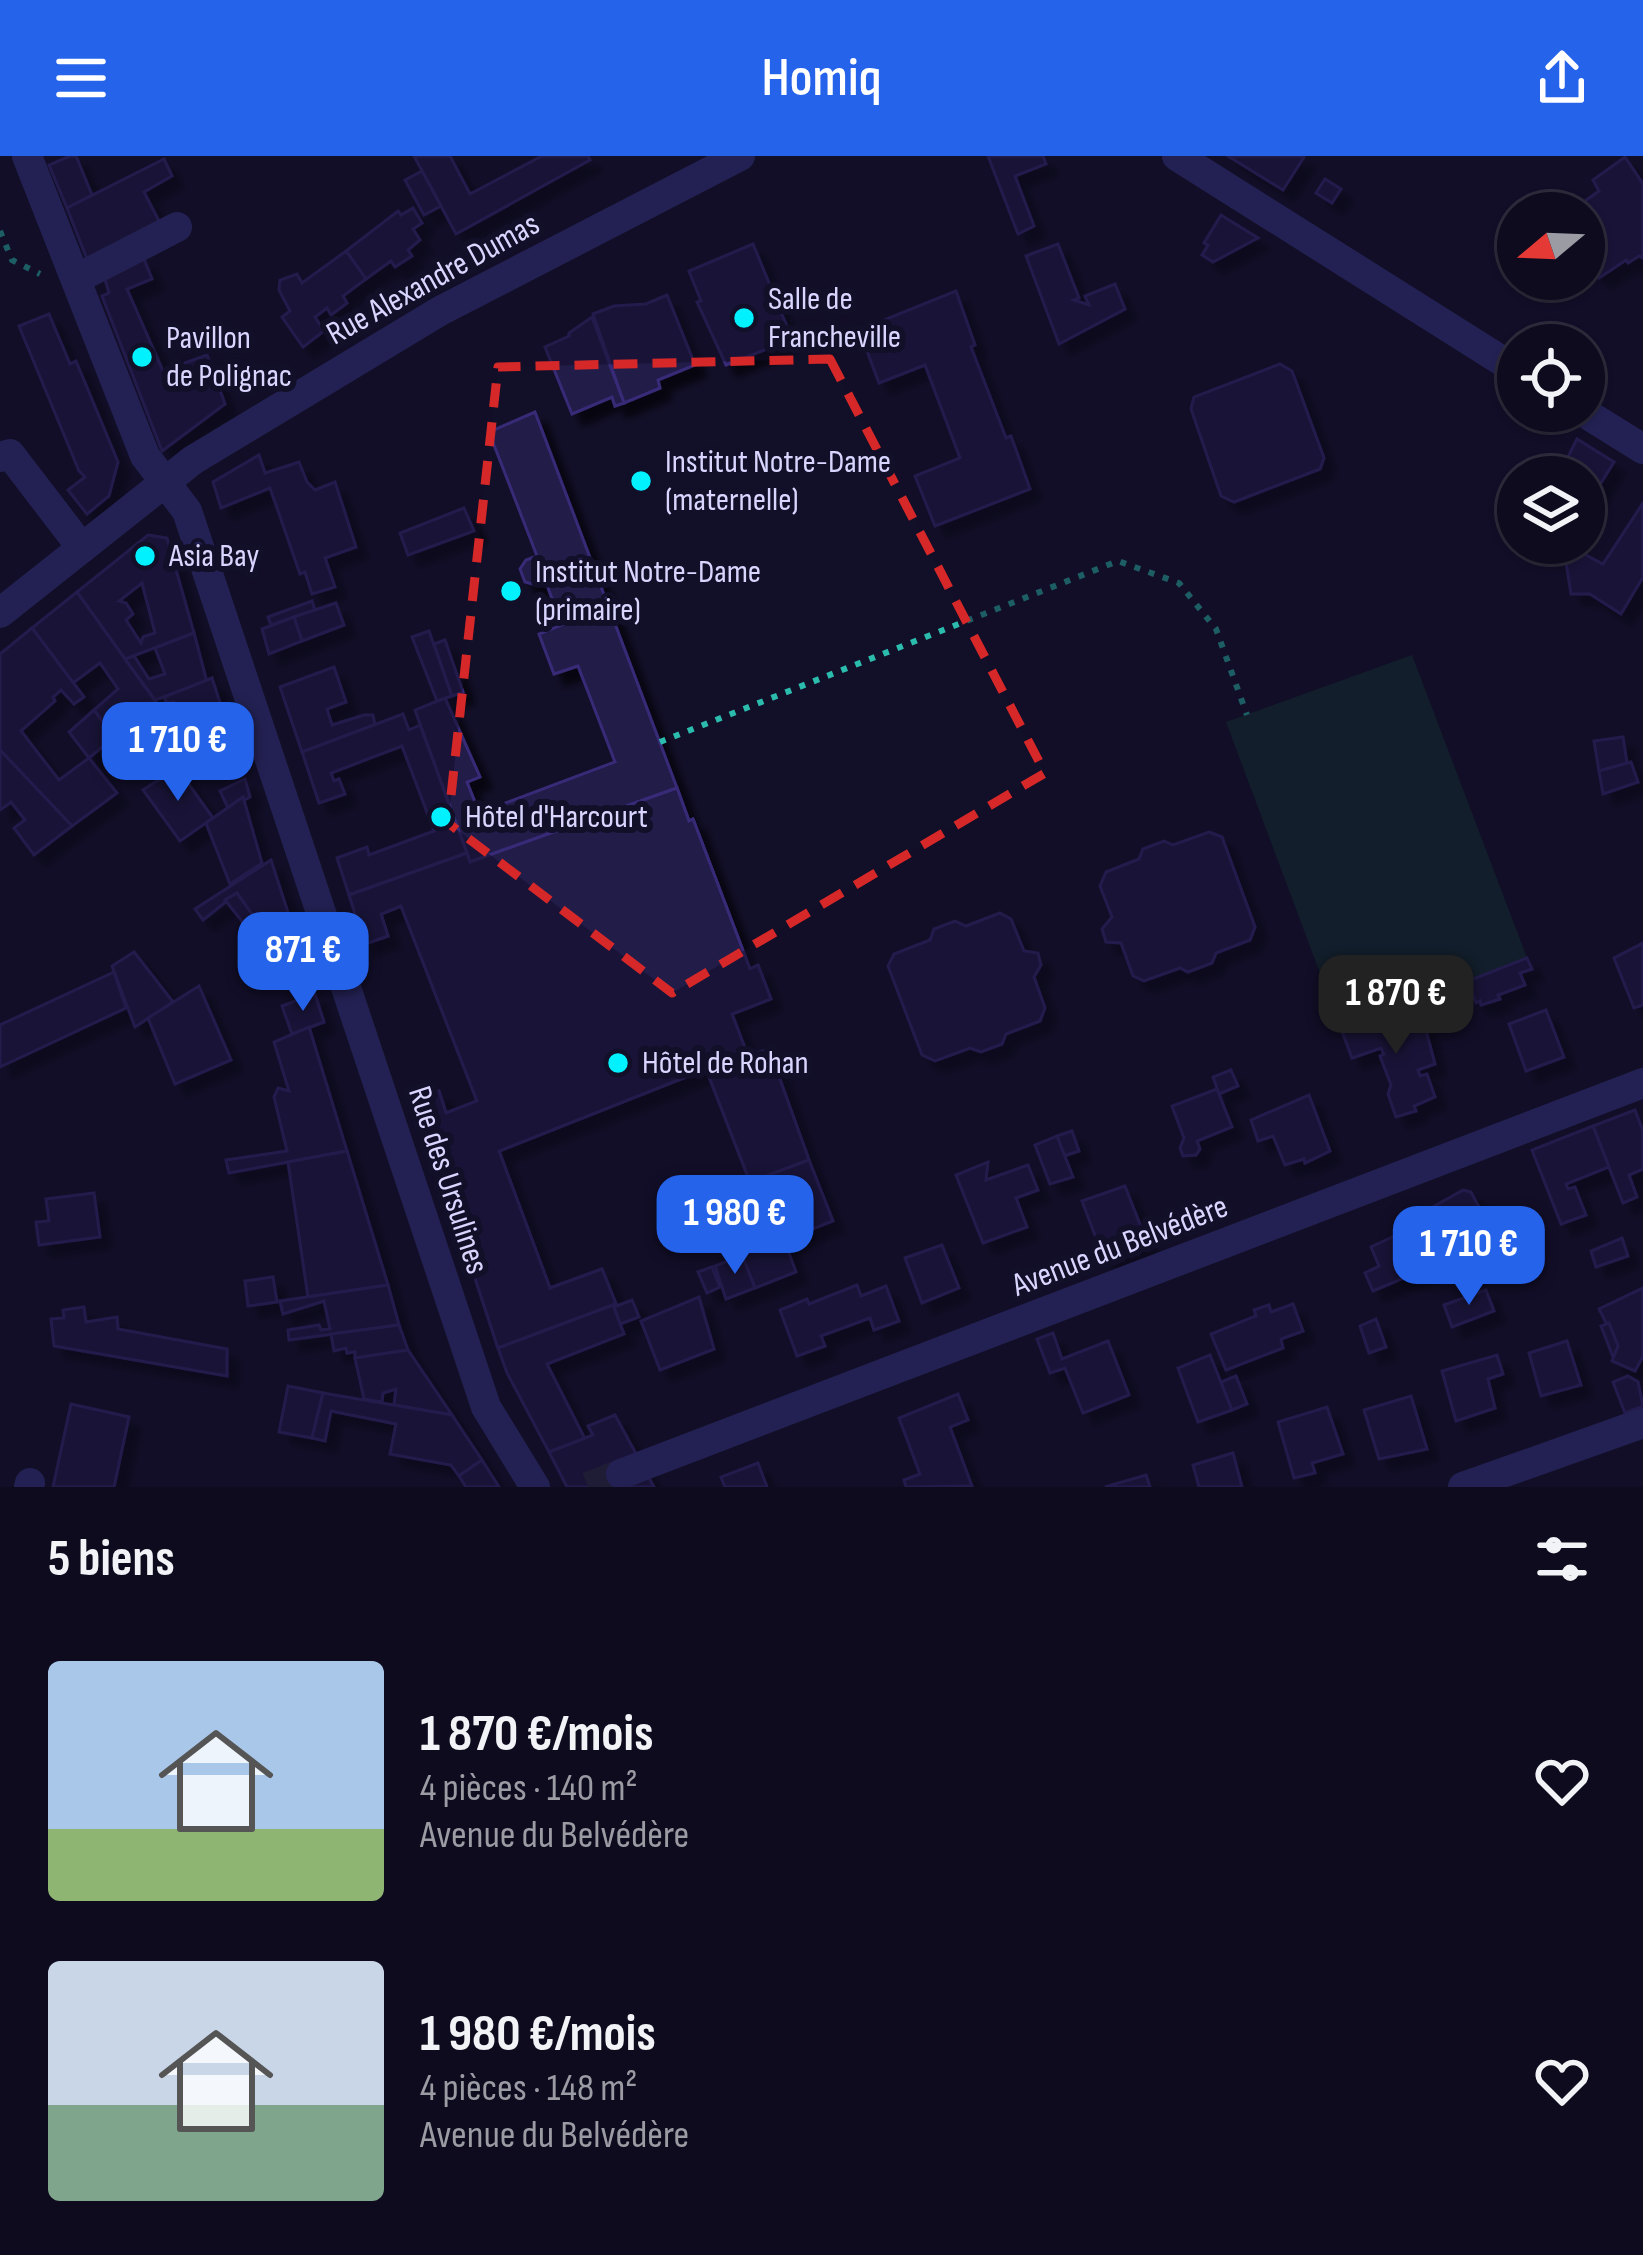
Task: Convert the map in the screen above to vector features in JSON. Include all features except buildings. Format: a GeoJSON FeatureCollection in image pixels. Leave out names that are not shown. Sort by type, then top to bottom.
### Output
{"type":"FeatureCollection","features":[{"type":"Feature","properties":{"kind":"street","name":"Rue des Ursulines"},"geometry":{"type":"LineString","coordinates":[[27,156],[64,280],[146,456],[187,511],[486,1407],[535,1487]]}},
{"type":"Feature","properties":{"kind":"street","name":"Rue Alexandre Dumas"},"geometry":{"type":"LineString","coordinates":[[0,613],[193,460],[440,311],[740,156]]}},
{"type":"Feature","properties":{"kind":"street"},"geometry":{"type":"LineString","coordinates":[[1177,156],[1497,358]]}},
{"type":"Feature","properties":{"kind":"street"},"geometry":{"type":"LineString","coordinates":[[64,280],[177,227]]}},
{"type":"Feature","properties":{"kind":"street"},"geometry":{"type":"LineString","coordinates":[[1605,425],[1643,449]]}},
{"type":"Feature","properties":{"kind":"street"},"geometry":{"type":"LineString","coordinates":[[0,457],[10,454],[82,548]]}},
{"type":"Feature","properties":{"kind":"street","name":"Avenue du Belvédère"},"geometry":{"type":"LineString","coordinates":[[621,1474],[1643,1083]]}},
{"type":"Feature","properties":{"kind":"street"},"geometry":{"type":"LineString","coordinates":[[1463,1487],[1643,1424]]}},
{"type":"Feature","properties":{"kind":"path"},"geometry":{"type":"LineString","coordinates":[[0,231],[12,260],[64,280]]}},
{"type":"Feature","properties":{"kind":"path"},"geometry":{"type":"LineString","coordinates":[[660,742],[1118,561],[1179,584],[1216,629],[1247,715]]}},
{"type":"Feature","properties":{"kind":"highlighted area"},"geometry":{"type":"Polygon","coordinates":[[[830,359],[1045,773],[672,993],[448,823],[498,367],[830,359]]]}},
{"type":"Feature","properties":{"kind":"green space"},"geometry":{"type":"Polygon","coordinates":[[[1412,655],[1527,958],[1341,1029],[1226,722],[1412,655]]]}},
{"type":"Feature","properties":{"kind":"tunnel"},"geometry":{"type":"LineString","coordinates":[[588,1487],[621,1474]]}},
{"type":"Feature","properties":{"kind":"place","name":"Salle de Francheville"},"geometry":{"type":"Point","coordinates":[744,318]}},
{"type":"Feature","properties":{"kind":"place","name":"Pavillon de Polignac"},"geometry":{"type":"Point","coordinates":[142,357]}},
{"type":"Feature","properties":{"kind":"place","name":"Institut Notre-Dame (maternelle)"},"geometry":{"type":"Point","coordinates":[641,481]}},
{"type":"Feature","properties":{"kind":"place","name":"Asia Bay"},"geometry":{"type":"Point","coordinates":[145,556]}},
{"type":"Feature","properties":{"kind":"place","name":"Institut Notre-Dame (primaire)"},"geometry":{"type":"Point","coordinates":[511,591]}},
{"type":"Feature","properties":{"kind":"place","name":"Hôtel d'Harcourt"},"geometry":{"type":"Point","coordinates":[441,817]}},
{"type":"Feature","properties":{"kind":"place","name":"Hôtel de Rohan"},"geometry":{"type":"Point","coordinates":[618,1063]}}]}
